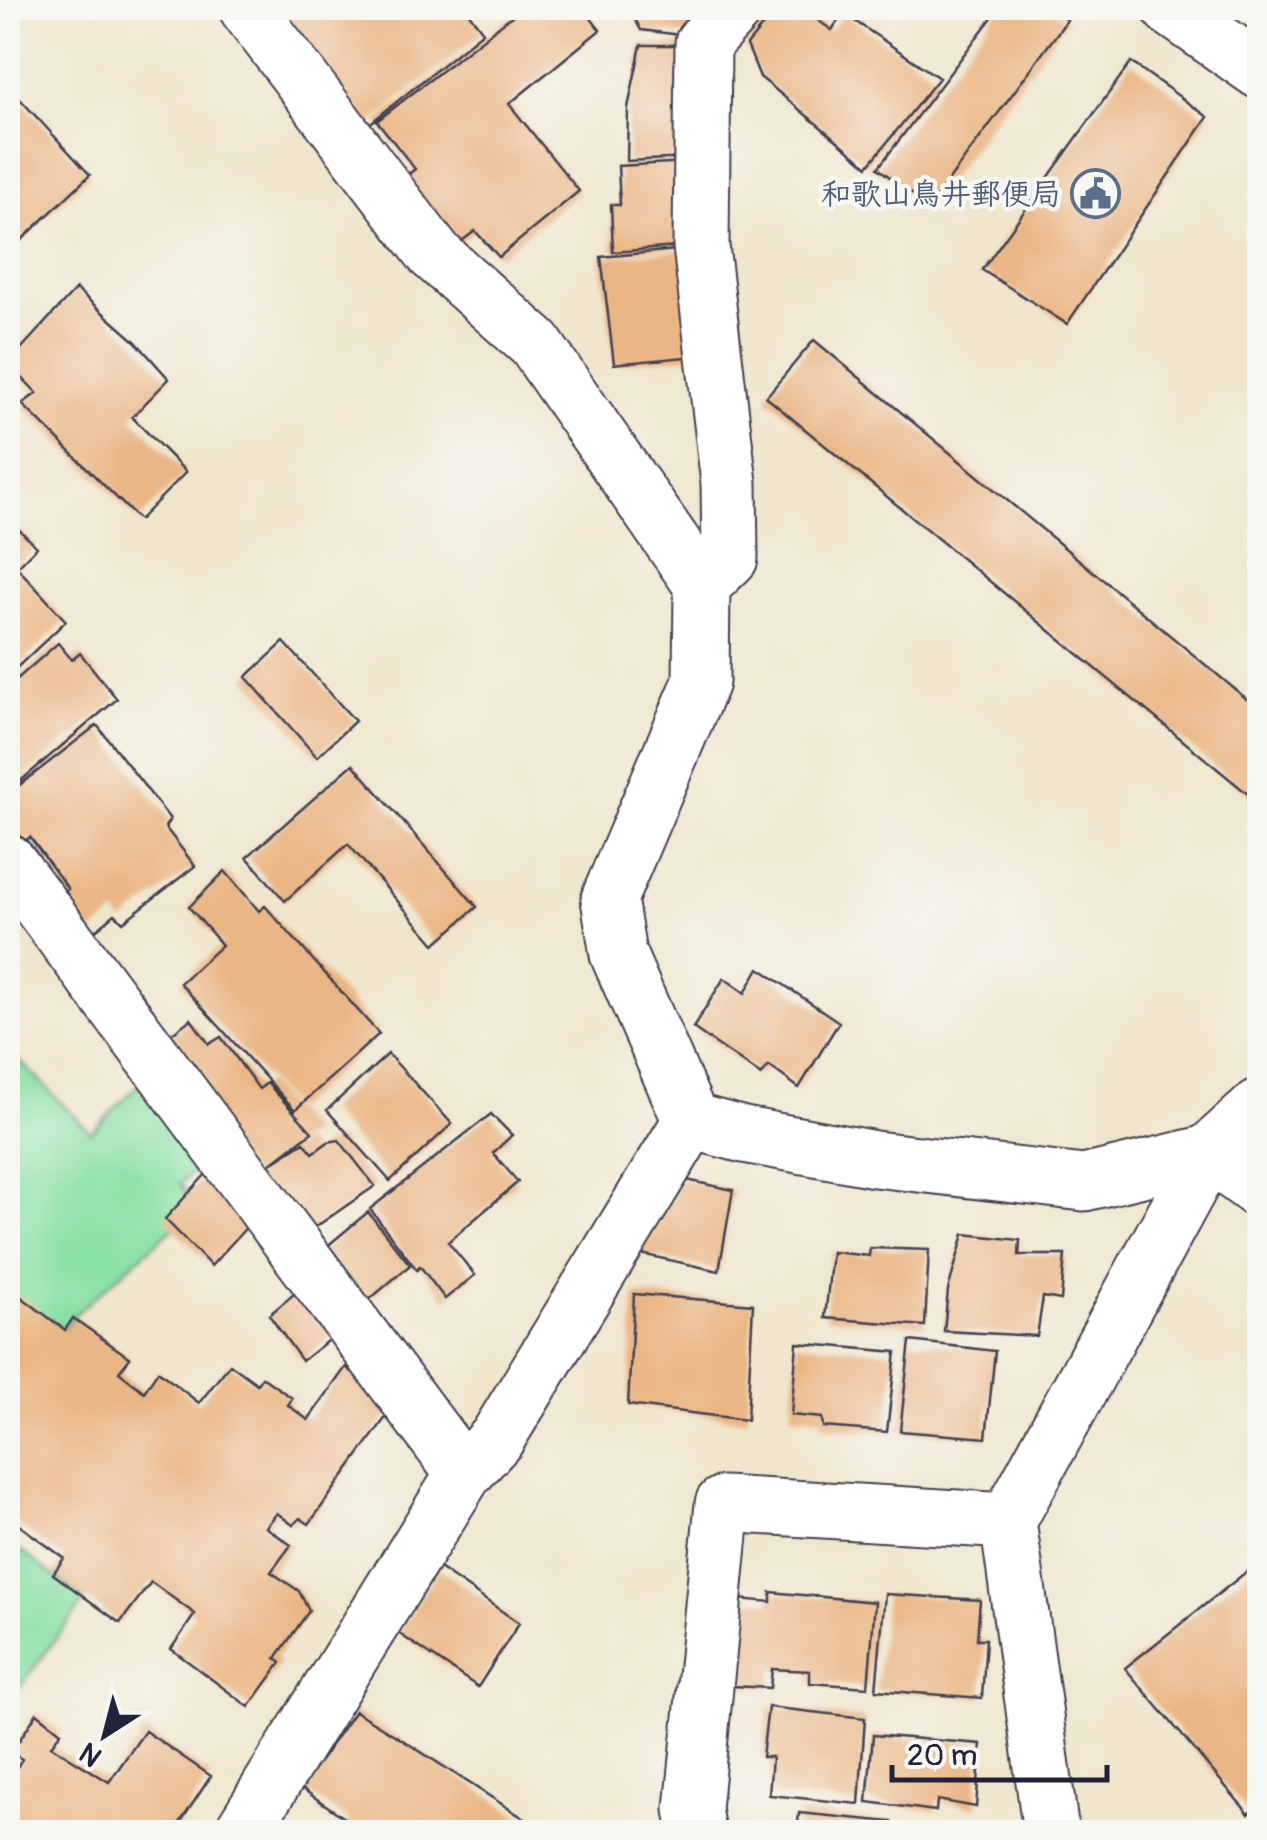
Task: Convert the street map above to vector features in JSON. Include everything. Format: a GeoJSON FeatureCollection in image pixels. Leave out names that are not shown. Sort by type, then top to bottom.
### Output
{"type":"FeatureCollection","features":[{"type":"Feature","properties":{"kind":"street"},"geometry":{"type":"LineString","coordinates":[[247,8],[434,254],[535,344],[702,586],[701,682],[610,899],[618,954],[691,1121]]}},
{"type":"Feature","properties":{"kind":"street"},"geometry":{"type":"LineString","coordinates":[[702,586],[730,558],[728,483],[701,246],[703,43],[735,8]]}},
{"type":"Feature","properties":{"kind":"street"},"geometry":{"type":"LineString","coordinates":[[1170,8],[1260,71]]}},
{"type":"Feature","properties":{"kind":"street"},"geometry":{"type":"LineString","coordinates":[[8,862],[464,1474]]}},
{"type":"Feature","properties":{"kind":"street"},"geometry":{"type":"LineString","coordinates":[[1051,1832],[1008,1522],[1208,1153],[1260,1106]]}},
{"type":"Feature","properties":{"kind":"street"},"geometry":{"type":"LineString","coordinates":[[691,1121],[875,1159],[1084,1183],[1208,1153],[1260,1191]]}},
{"type":"Feature","properties":{"kind":"street"},"geometry":{"type":"LineString","coordinates":[[242,1832],[464,1474],[497,1438],[691,1121]]}},
{"type":"Feature","properties":{"kind":"street"},"geometry":{"type":"LineString","coordinates":[[697,1832],[693,1809],[723,1504],[1008,1522]]}},
{"type":"Feature","properties":{"kind":"green space"},"geometry":{"type":"Polygon","coordinates":[[[8,1049],[91,1133],[149,1074],[206,1159],[180,1184],[198,1206],[73,1316],[62,1332],[19,1302],[8,1315],[8,1049]]]}},
{"type":"Feature","properties":{"kind":"green space"},"geometry":{"type":"Polygon","coordinates":[[[8,1541],[85,1600],[12,1697],[8,1693],[8,1541]]]}},
{"type":"Feature","properties":{"kind":"building"},"geometry":{"type":"Polygon","coordinates":[[[269,8],[465,8],[483,32],[362,130],[269,8]]]}},
{"type":"Feature","properties":{"kind":"building"},"geometry":{"type":"Polygon","coordinates":[[[522,8],[583,8],[600,30],[509,104],[579,191],[499,257],[475,231],[458,244],[405,177],[415,169],[377,121],[522,8]]]}},
{"type":"Feature","properties":{"kind":"building"},"geometry":{"type":"Polygon","coordinates":[[[629,8],[715,8],[689,36],[641,30],[629,8]]]}},
{"type":"Feature","properties":{"kind":"building"},"geometry":{"type":"Polygon","coordinates":[[[777,8],[800,8],[832,30],[843,13],[939,78],[868,166],[760,77],[747,45],[777,8]]]}},
{"type":"Feature","properties":{"kind":"building"},"geometry":{"type":"Polygon","coordinates":[[[999,8],[1050,8],[1067,20],[929,207],[878,168],[999,8]]]}},
{"type":"Feature","properties":{"kind":"building"},"geometry":{"type":"Polygon","coordinates":[[[641,45],[685,45],[687,158],[627,161],[628,108],[641,45]]]}},
{"type":"Feature","properties":{"kind":"building","name":"和歌山鳥井郵便局"},"geometry":{"type":"Polygon","coordinates":[[[1131,62],[1208,117],[1067,324],[982,270],[1131,62]]]}},
{"type":"Feature","properties":{"kind":"building"},"geometry":{"type":"Polygon","coordinates":[[[8,86],[90,175],[8,253],[8,86]]]}},
{"type":"Feature","properties":{"kind":"building"},"geometry":{"type":"Polygon","coordinates":[[[686,162],[689,246],[613,252],[611,205],[620,205],[618,166],[686,162]]]}},
{"type":"Feature","properties":{"kind":"building"},"geometry":{"type":"Polygon","coordinates":[[[687,249],[697,356],[614,364],[601,257],[687,249]]]}},
{"type":"Feature","properties":{"kind":"building"},"geometry":{"type":"Polygon","coordinates":[[[76,289],[135,341],[169,379],[132,417],[186,472],[139,520],[22,404],[37,393],[8,363],[76,289]]]}},
{"type":"Feature","properties":{"kind":"building"},"geometry":{"type":"Polygon","coordinates":[[[814,340],[1260,710],[1260,804],[766,397],[814,340]]]}},
{"type":"Feature","properties":{"kind":"building"},"geometry":{"type":"Polygon","coordinates":[[[8,519],[37,547],[17,567],[66,621],[8,676],[8,519]]]}},
{"type":"Feature","properties":{"kind":"building"},"geometry":{"type":"Polygon","coordinates":[[[284,642],[355,721],[317,757],[246,677],[284,642]]]}},
{"type":"Feature","properties":{"kind":"building"},"geometry":{"type":"Polygon","coordinates":[[[58,643],[72,660],[80,653],[117,699],[17,784],[8,773],[8,687],[58,643]]]}},
{"type":"Feature","properties":{"kind":"building"},"geometry":{"type":"Polygon","coordinates":[[[97,725],[170,819],[165,827],[195,866],[123,922],[115,914],[85,939],[55,898],[68,889],[30,837],[21,844],[8,827],[8,794],[97,725]]]}},
{"type":"Feature","properties":{"kind":"building"},"geometry":{"type":"Polygon","coordinates":[[[353,764],[477,907],[435,944],[348,844],[285,901],[247,857],[353,764]]]}},
{"type":"Feature","properties":{"kind":"building"},"geometry":{"type":"Polygon","coordinates":[[[225,871],[259,911],[265,906],[379,1034],[295,1110],[180,983],[222,945],[189,907],[225,871]]]}},
{"type":"Feature","properties":{"kind":"building"},"geometry":{"type":"Polygon","coordinates":[[[759,968],[839,1022],[799,1088],[769,1066],[761,1075],[693,1028],[724,978],[745,993],[759,968]]]}},
{"type":"Feature","properties":{"kind":"building"},"geometry":{"type":"Polygon","coordinates":[[[191,1019],[209,1044],[221,1037],[259,1089],[267,1083],[312,1132],[270,1164],[304,1142],[313,1153],[328,1142],[339,1140],[375,1186],[298,1239],[159,1043],[191,1019]]]}},
{"type":"Feature","properties":{"kind":"building"},"geometry":{"type":"Polygon","coordinates":[[[388,1054],[452,1124],[390,1181],[327,1110],[388,1054]]]}},
{"type":"Feature","properties":{"kind":"building"},"geometry":{"type":"Polygon","coordinates":[[[491,1114],[512,1135],[493,1153],[518,1182],[448,1242],[475,1275],[445,1299],[370,1209],[491,1114]]]}},
{"type":"Feature","properties":{"kind":"building"},"geometry":{"type":"Polygon","coordinates":[[[206,1174],[252,1221],[211,1266],[165,1219],[206,1174]]]}},
{"type":"Feature","properties":{"kind":"building"},"geometry":{"type":"Polygon","coordinates":[[[682,1179],[733,1190],[719,1271],[632,1252],[682,1179]]]}},
{"type":"Feature","properties":{"kind":"building"},"geometry":{"type":"Polygon","coordinates":[[[368,1212],[410,1265],[356,1311],[313,1258],[368,1212]]]}},
{"type":"Feature","properties":{"kind":"building"},"geometry":{"type":"Polygon","coordinates":[[[964,1234],[1020,1240],[1019,1255],[1065,1255],[1061,1300],[1043,1297],[1037,1336],[944,1331],[948,1290],[964,1234]]]}},
{"type":"Feature","properties":{"kind":"building"},"geometry":{"type":"Polygon","coordinates":[[[870,1248],[929,1250],[925,1326],[825,1318],[832,1252],[869,1256],[870,1248]]]}},
{"type":"Feature","properties":{"kind":"building"},"geometry":{"type":"Polygon","coordinates":[[[301,1288],[336,1334],[302,1361],[269,1315],[301,1288]]]}},
{"type":"Feature","properties":{"kind":"building"},"geometry":{"type":"Polygon","coordinates":[[[634,1294],[753,1304],[747,1420],[628,1405],[634,1294]]]}},
{"type":"Feature","properties":{"kind":"building"},"geometry":{"type":"Polygon","coordinates":[[[20,1296],[65,1330],[73,1318],[130,1358],[119,1372],[144,1392],[158,1371],[199,1403],[230,1364],[257,1384],[262,1377],[292,1398],[288,1405],[308,1420],[346,1367],[394,1406],[309,1524],[300,1518],[293,1525],[277,1513],[266,1527],[291,1545],[271,1572],[299,1591],[309,1611],[276,1658],[281,1663],[249,1707],[171,1649],[195,1614],[151,1582],[120,1623],[53,1574],[64,1558],[8,1517],[8,1312],[20,1296]]]}},
{"type":"Feature","properties":{"kind":"building"},"geometry":{"type":"Polygon","coordinates":[[[910,1341],[995,1351],[986,1438],[900,1431],[910,1341]]]}},
{"type":"Feature","properties":{"kind":"building"},"geometry":{"type":"Polygon","coordinates":[[[797,1343],[896,1352],[887,1432],[823,1427],[822,1418],[791,1415],[797,1343]]]}},
{"type":"Feature","properties":{"kind":"building"},"geometry":{"type":"Polygon","coordinates":[[[1260,1561],[1260,1805],[1249,1814],[1125,1668],[1260,1561]]]}},
{"type":"Feature","properties":{"kind":"building"},"geometry":{"type":"Polygon","coordinates":[[[439,1568],[519,1623],[478,1687],[398,1633],[439,1568]]]}},
{"type":"Feature","properties":{"kind":"building"},"geometry":{"type":"Polygon","coordinates":[[[771,1592],[875,1602],[868,1687],[810,1683],[810,1671],[772,1669],[770,1688],[733,1686],[739,1599],[771,1602],[771,1592]]]}},
{"type":"Feature","properties":{"kind":"building"},"geometry":{"type":"Polygon","coordinates":[[[885,1594],[980,1600],[977,1639],[986,1639],[982,1698],[876,1690],[885,1594]]]}},
{"type":"Feature","properties":{"kind":"building"},"geometry":{"type":"Polygon","coordinates":[[[768,1707],[865,1718],[859,1804],[769,1795],[772,1757],[762,1757],[768,1707]]]}},
{"type":"Feature","properties":{"kind":"building"},"geometry":{"type":"Polygon","coordinates":[[[355,1711],[545,1832],[341,1832],[349,1821],[301,1788],[355,1711]]]}},
{"type":"Feature","properties":{"kind":"building"},"geometry":{"type":"Polygon","coordinates":[[[37,1713],[61,1732],[51,1746],[109,1782],[145,1731],[211,1776],[174,1832],[32,1832],[8,1818],[8,1782],[22,1759],[11,1753],[37,1713]]]}},
{"type":"Feature","properties":{"kind":"building"},"geometry":{"type":"Polygon","coordinates":[[[873,1735],[981,1744],[976,1807],[937,1800],[936,1811],[867,1802],[873,1735]]]}},
{"type":"Feature","properties":{"kind":"building"},"geometry":{"type":"Polygon","coordinates":[[[799,1813],[892,1822],[891,1832],[797,1832],[799,1813]]]}},
{"type":"Feature","properties":{"kind":"place","name":"和歌山鳥井郵便局"},"geometry":{"type":"Point","coordinates":[1096,194]}}]}
